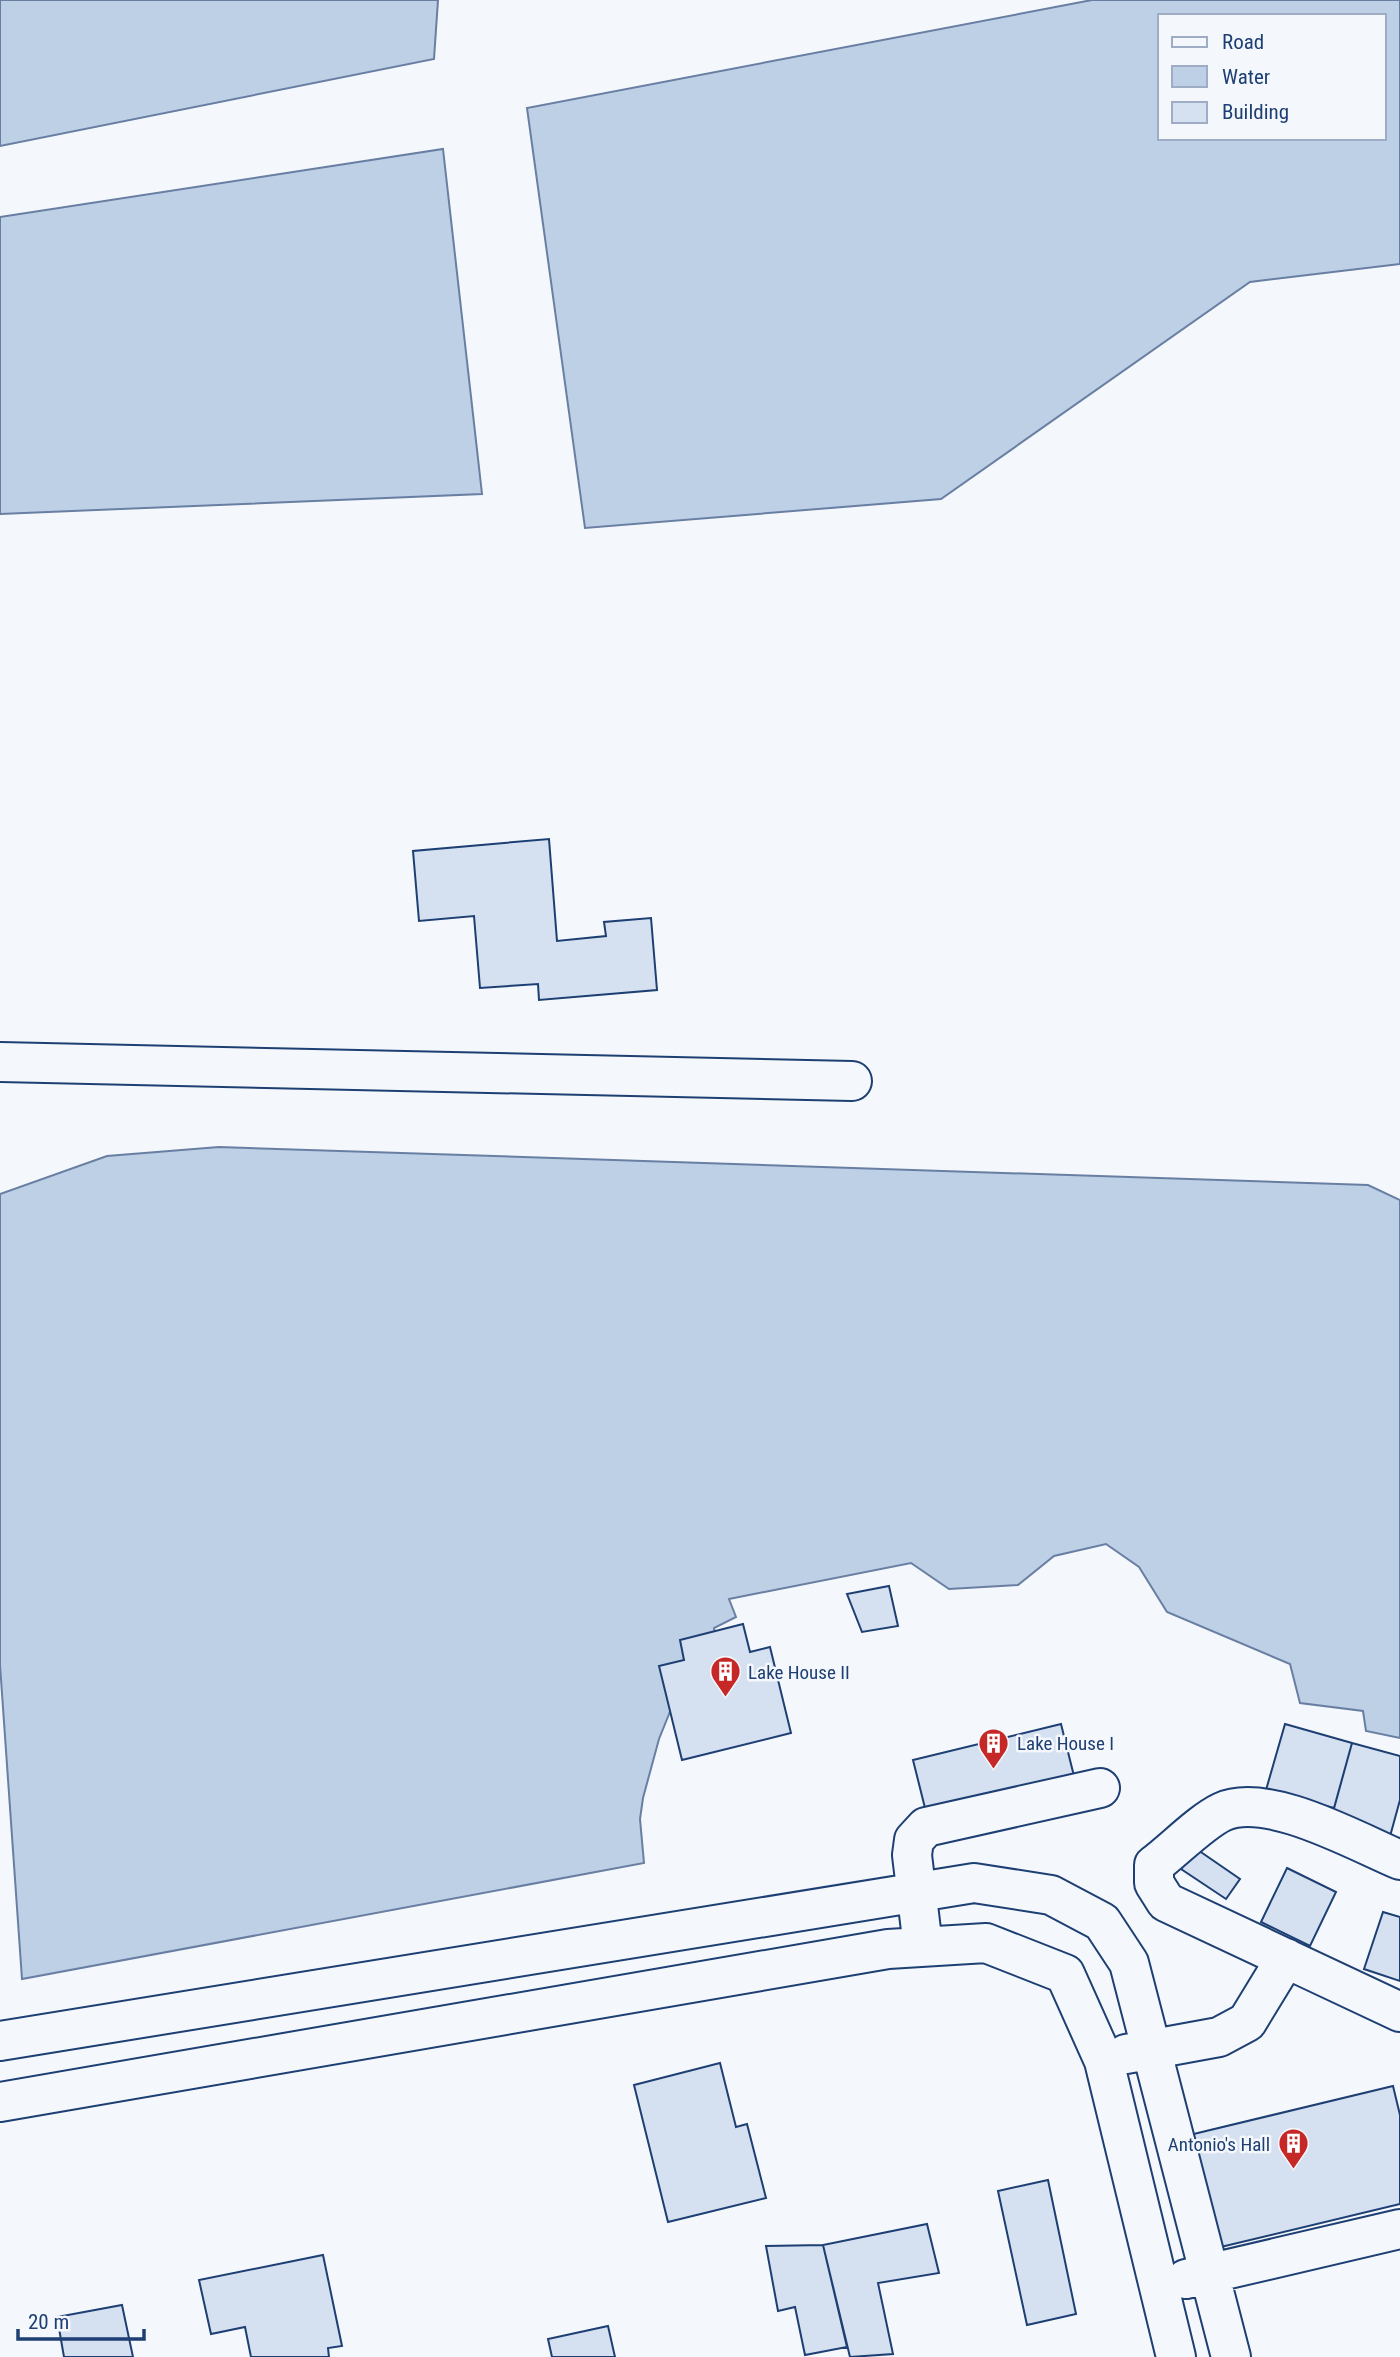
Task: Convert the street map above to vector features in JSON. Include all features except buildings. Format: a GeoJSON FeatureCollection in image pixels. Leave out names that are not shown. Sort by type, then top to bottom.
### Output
{"type":"FeatureCollection","features":[{"type":"Feature","properties":{"kind":"street"},"geometry":{"type":"LineString","coordinates":[[0,1062],[852,1080]]}},
{"type":"Feature","properties":{"kind":"street"},"geometry":{"type":"LineString","coordinates":[[923,1947],[916,1893],[914,1840],[926,1827],[1100,1787]]}},
{"type":"Feature","properties":{"kind":"street"},"geometry":{"type":"LineString","coordinates":[[1400,1860],[1276,1809],[1250,1807],[1223,1812],[1154,1865],[1154,1882],[1166,1902],[1400,2012]]}},
{"type":"Feature","properties":{"kind":"street"},"geometry":{"type":"LineString","coordinates":[[0,2041],[974,1882],[1051,1895],[1102,1922],[1129,1963],[1231,2357]]}},
{"type":"Feature","properties":{"kind":"street"},"geometry":{"type":"LineString","coordinates":[[0,2102],[874,1952],[986,1943],[1065,1974],[1104,2061],[1176,2357]]}},
{"type":"Feature","properties":{"kind":"street"},"geometry":{"type":"LineString","coordinates":[[1104,2061],[1149,2048],[1219,2037],[1247,2022],[1286,1958]]}},
{"type":"Feature","properties":{"kind":"street"},"geometry":{"type":"LineString","coordinates":[[1160,2286],[1209,2272],[1400,2229]]}},
{"type":"Feature","properties":{"kind":"water"},"geometry":{"type":"Polygon","coordinates":[[[0,0],[438,0],[434,59],[0,146],[0,0]]]}},
{"type":"Feature","properties":{"kind":"water"},"geometry":{"type":"Polygon","coordinates":[[[1092,0],[1400,0],[1400,264],[1250,282],[941,499],[585,528],[527,108],[1092,0]]]}},
{"type":"Feature","properties":{"kind":"water"},"geometry":{"type":"Polygon","coordinates":[[[443,149],[482,494],[0,514],[0,217],[443,149]]]}},
{"type":"Feature","properties":{"kind":"water"},"geometry":{"type":"Polygon","coordinates":[[[219,1147],[1368,1185],[1400,1200],[1400,1738],[1366,1731],[1363,1711],[1300,1703],[1290,1664],[1167,1612],[1139,1567],[1106,1544],[1054,1556],[1018,1585],[949,1589],[911,1563],[729,1599],[736,1617],[714,1628],[719,1660],[688,1667],[659,1739],[640,1819],[644,1863],[22,1979],[0,1665],[0,1194],[107,1156],[219,1147]]]}},
{"type":"Feature","properties":{"kind":"place","name":"Lake House II"},"geometry":{"type":"Point","coordinates":[725,1699]}},
{"type":"Feature","properties":{"kind":"place","name":"Lake House I"},"geometry":{"type":"Point","coordinates":[994,1770]}},
{"type":"Feature","properties":{"kind":"place","name":"Antonio's Hall"},"geometry":{"type":"Point","coordinates":[1293,2171]}}]}
